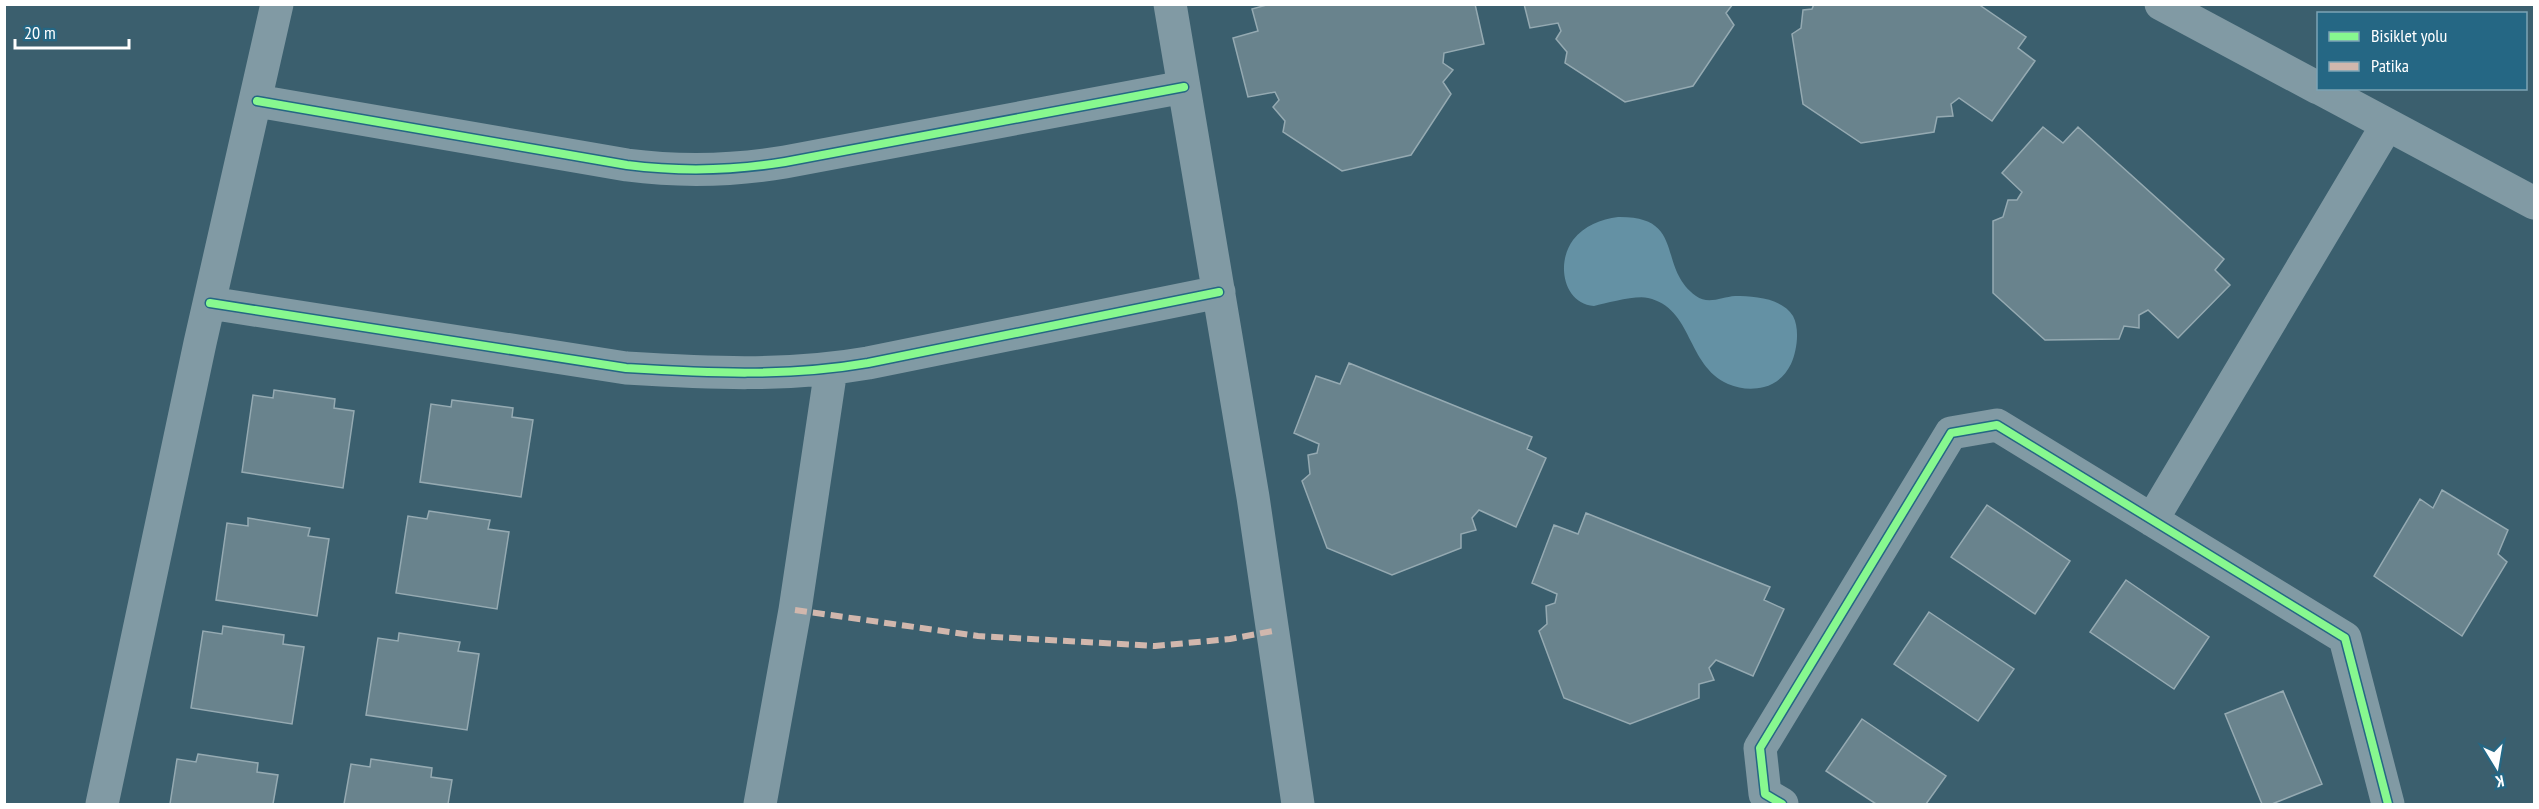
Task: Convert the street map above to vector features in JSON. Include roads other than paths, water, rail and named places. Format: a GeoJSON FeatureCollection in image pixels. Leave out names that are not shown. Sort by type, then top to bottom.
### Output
{"type":"FeatureCollection","features":[{"type":"Feature","properties":{"kind":"street"},"geometry":{"type":"LineString","coordinates":[[102,804],[210,303],[278,4]]}},
{"type":"Feature","properties":{"kind":"street"},"geometry":{"type":"LineString","coordinates":[[1170,4],[1253,497],[1298,804]]}},
{"type":"Feature","properties":{"kind":"street"},"geometry":{"type":"LineString","coordinates":[[2161,4],[2317,87]]}},
{"type":"Feature","properties":{"kind":"street"},"geometry":{"type":"LineString","coordinates":[[257,101],[627,165],[668,170],[709,171],[757,167],[1184,87]]}},
{"type":"Feature","properties":{"kind":"street"},"geometry":{"type":"LineString","coordinates":[[2323,90],[2535,203]]}},
{"type":"Feature","properties":{"kind":"street"},"geometry":{"type":"LineString","coordinates":[[2151,520],[2387,125]]}},
{"type":"Feature","properties":{"kind":"street"},"geometry":{"type":"LineString","coordinates":[[210,303],[626,368],[695,372],[831,369],[1219,292]]}},
{"type":"Feature","properties":{"kind":"street"},"geometry":{"type":"LineString","coordinates":[[760,804],[795,610],[831,369]]}},
{"type":"Feature","properties":{"kind":"street"},"geometry":{"type":"LineString","coordinates":[[1782,804],[1765,794],[1760,748],[1951,433],[1997,425],[2345,638],[2388,804]]}},
{"type":"Feature","properties":{"kind":"water"},"geometry":{"type":"Polygon","coordinates":[[[1618,217],[1640,219],[1654,225],[1668,245],[1684,284],[1701,299],[1735,296],[1767,299],[1788,310],[1795,321],[1797,340],[1793,359],[1783,376],[1776,382],[1760,388],[1742,388],[1728,384],[1714,375],[1704,364],[1674,313],[1663,304],[1648,298],[1636,298],[1594,306],[1575,298],[1569,290],[1564,270],[1568,249],[1577,235],[1588,227],[1605,219],[1618,217]]]}}]}
